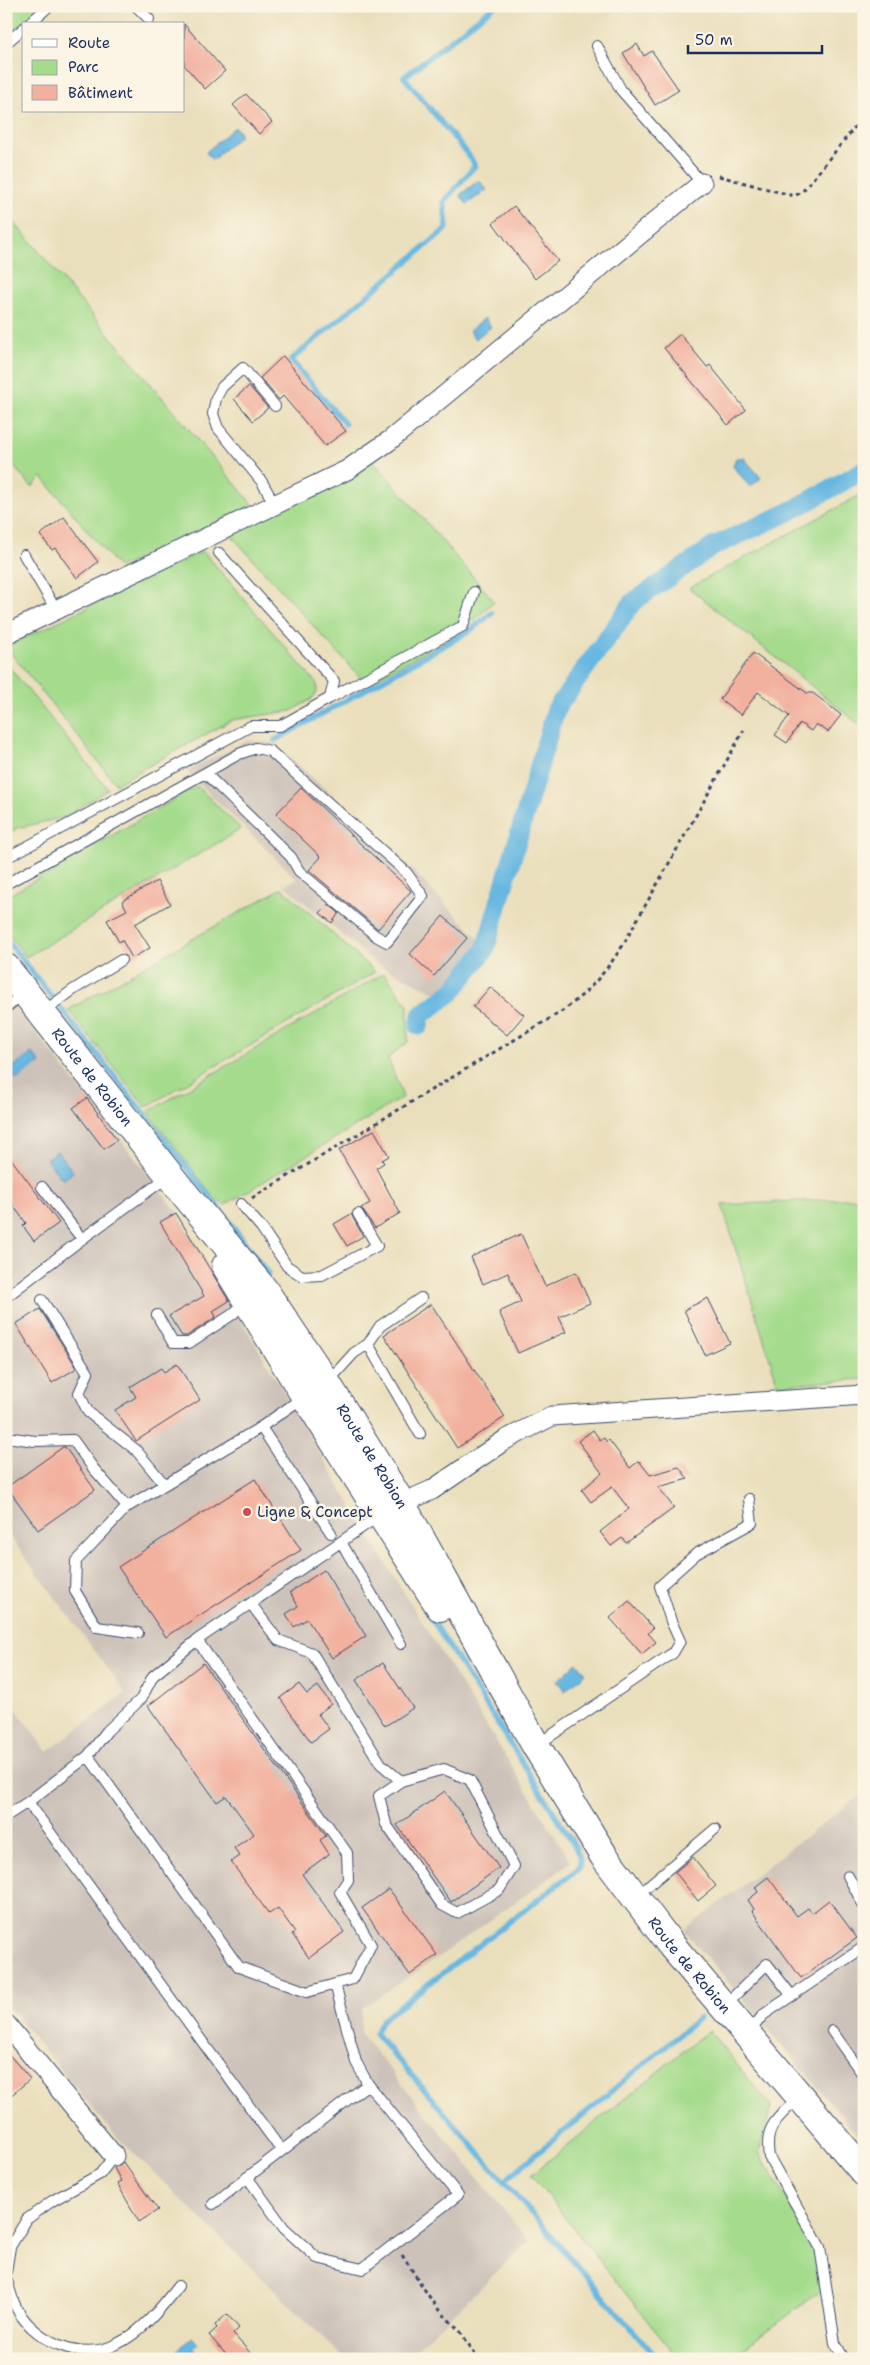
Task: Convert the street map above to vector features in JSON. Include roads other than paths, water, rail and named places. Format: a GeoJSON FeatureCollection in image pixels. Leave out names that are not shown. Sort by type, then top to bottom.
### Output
{"type":"FeatureCollection","features":[{"type":"Feature","properties":{"kind":"main road","name":"Route de Robion"},"geometry":{"type":"LineString","coordinates":[[11,984],[43,1012],[174,1181],[264,1290],[316,1390],[391,1508],[454,1596],[536,1746],[604,1856],[634,1897],[723,2007],[862,2167]]}},
{"type":"Feature","properties":{"kind":"main road","name":"Route de Robion"},"geometry":{"type":"LineString","coordinates":[[174,1181],[247,1301],[316,1390],[335,1442],[391,1508],[450,1623],[536,1746]]}},
{"type":"Feature","properties":{"kind":"street"},"geometry":{"type":"LineString","coordinates":[[6,634],[347,470],[390,441],[702,183]]}},
{"type":"Feature","properties":{"kind":"street"},"geometry":{"type":"LineString","coordinates":[[391,1508],[432,1490],[505,1440],[552,1416],[864,1396]]}},
{"type":"Feature","properties":{"kind":"street"},"geometry":{"type":"LineString","coordinates":[[6,2024],[114,2156]]}},
{"type":"Feature","properties":{"kind":"lane"},"geometry":{"type":"LineString","coordinates":[[31,22],[49,6]]}},
{"type":"Feature","properties":{"kind":"lane"},"geometry":{"type":"LineString","coordinates":[[136,6],[149,19]]}},
{"type":"Feature","properties":{"kind":"lane"},"geometry":{"type":"LineString","coordinates":[[6,43],[22,30]]}},
{"type":"Feature","properties":{"kind":"lane"},"geometry":{"type":"LineString","coordinates":[[597,46],[621,90],[702,183]]}},
{"type":"Feature","properties":{"kind":"lane"},"geometry":{"type":"LineString","coordinates":[[275,406],[243,368],[222,387],[216,398],[213,414],[218,428],[262,482],[275,505]]}},
{"type":"Feature","properties":{"kind":"lane"},"geometry":{"type":"LineString","coordinates":[[219,553],[334,681],[330,698]]}},
{"type":"Feature","properties":{"kind":"lane"},"geometry":{"type":"LineString","coordinates":[[24,555],[56,610]]}},
{"type":"Feature","properties":{"kind":"lane"},"geometry":{"type":"LineString","coordinates":[[6,858],[251,726],[280,726],[463,626],[474,592]]}},
{"type":"Feature","properties":{"kind":"lane"},"geometry":{"type":"LineString","coordinates":[[6,884],[239,754],[256,748],[270,751],[406,872],[423,896],[387,942],[376,936],[299,871],[291,857],[205,774]]}},
{"type":"Feature","properties":{"kind":"lane"},"geometry":{"type":"LineString","coordinates":[[43,1012],[72,990],[121,960]]}},
{"type":"Feature","properties":{"kind":"lane"},"geometry":{"type":"LineString","coordinates":[[6,1298],[82,1239],[174,1181]]}},
{"type":"Feature","properties":{"kind":"lane"},"geometry":{"type":"LineString","coordinates":[[42,1187],[82,1239]]}},
{"type":"Feature","properties":{"kind":"lane"},"geometry":{"type":"LineString","coordinates":[[241,1204],[261,1227],[287,1266],[302,1276],[322,1275],[377,1246],[358,1214]]}},
{"type":"Feature","properties":{"kind":"lane"},"geometry":{"type":"LineString","coordinates":[[138,1633],[97,1627],[75,1591],[76,1561],[128,1507],[261,1427],[316,1390],[354,1353],[368,1344],[380,1326],[421,1298]]}},
{"type":"Feature","properties":{"kind":"lane"},"geometry":{"type":"LineString","coordinates":[[42,1300],[88,1373],[79,1393],[88,1412],[136,1450],[164,1484]]}},
{"type":"Feature","properties":{"kind":"lane"},"geometry":{"type":"LineString","coordinates":[[157,1315],[173,1343],[189,1343],[233,1314],[247,1301]]}},
{"type":"Feature","properties":{"kind":"lane"},"geometry":{"type":"LineString","coordinates":[[368,1344],[420,1434]]}},
{"type":"Feature","properties":{"kind":"lane"},"geometry":{"type":"LineString","coordinates":[[261,1427],[331,1533]]}},
{"type":"Feature","properties":{"kind":"lane"},"geometry":{"type":"LineString","coordinates":[[6,1437],[35,1441],[73,1440],[93,1468],[128,1507]]}},
{"type":"Feature","properties":{"kind":"lane"},"geometry":{"type":"LineString","coordinates":[[536,1746],[672,1653],[680,1641],[671,1621],[660,1586],[696,1554],[752,1523],[749,1498]]}},
{"type":"Feature","properties":{"kind":"lane"},"geometry":{"type":"LineString","coordinates":[[6,1816],[28,1802],[88,1756],[107,1731],[141,1699],[153,1676],[197,1640],[391,1508]]}},
{"type":"Feature","properties":{"kind":"lane"},"geometry":{"type":"LineString","coordinates":[[341,1542],[401,1644]]}},
{"type":"Feature","properties":{"kind":"lane"},"geometry":{"type":"LineString","coordinates":[[251,1604],[278,1640],[312,1653],[381,1764],[401,1781]]}},
{"type":"Feature","properties":{"kind":"lane"},"geometry":{"type":"LineString","coordinates":[[88,1756],[239,1967],[307,1992],[353,1979],[370,1945],[340,1892],[348,1880],[347,1853],[197,1640]]}},
{"type":"Feature","properties":{"kind":"lane"},"geometry":{"type":"LineString","coordinates":[[444,1769],[470,1780],[514,1866],[499,1890],[457,1913],[442,1905],[386,1824],[379,1796],[401,1781],[444,1769]]}},
{"type":"Feature","properties":{"kind":"lane"},"geometry":{"type":"LineString","coordinates":[[28,1802],[281,2150]]}},
{"type":"Feature","properties":{"kind":"lane"},"geometry":{"type":"LineString","coordinates":[[634,1897],[715,1829]]}},
{"type":"Feature","properties":{"kind":"lane"},"geometry":{"type":"LineString","coordinates":[[848,1876],[864,1906]]}},
{"type":"Feature","properties":{"kind":"lane"},"geometry":{"type":"LineString","coordinates":[[747,2034],[763,2015],[864,1946]]}},
{"type":"Feature","properties":{"kind":"lane"},"geometry":{"type":"LineString","coordinates":[[723,2007],[767,1964],[792,1996]]}},
{"type":"Feature","properties":{"kind":"lane"},"geometry":{"type":"LineString","coordinates":[[247,2177],[284,2228],[317,2258],[362,2269],[458,2195],[368,2084],[356,2062],[335,1984]]}},
{"type":"Feature","properties":{"kind":"lane"},"geometry":{"type":"LineString","coordinates":[[832,2031],[864,2076]]}},
{"type":"Feature","properties":{"kind":"lane"},"geometry":{"type":"LineString","coordinates":[[213,2204],[368,2084]]}},
{"type":"Feature","properties":{"kind":"lane"},"geometry":{"type":"LineString","coordinates":[[800,2096],[771,2125],[766,2140],[769,2157],[820,2247],[835,2343],[844,2359]]}},
{"type":"Feature","properties":{"kind":"lane"},"geometry":{"type":"LineString","coordinates":[[6,2272],[10,2247],[27,2219],[52,2201],[100,2174],[114,2156]]}},
{"type":"Feature","properties":{"kind":"lane"},"geometry":{"type":"LineString","coordinates":[[6,2278],[14,2305],[31,2326],[53,2343],[77,2351],[102,2351],[137,2332],[178,2286]]}},
{"type":"Feature","properties":{"kind":"water"},"geometry":{"type":"Polygon","coordinates":[[[235,127],[241,135],[212,160],[206,152],[235,127]]]}},
{"type":"Feature","properties":{"kind":"water"},"geometry":{"type":"Polygon","coordinates":[[[479,180],[487,190],[467,204],[460,195],[479,180]]]}},
{"type":"Feature","properties":{"kind":"water"},"geometry":{"type":"Polygon","coordinates":[[[485,318],[491,327],[475,339],[469,331],[485,318]]]}},
{"type":"Feature","properties":{"kind":"water"},"geometry":{"type":"Polygon","coordinates":[[[736,458],[744,458],[761,478],[750,487],[733,466],[736,458]]]}},
{"type":"Feature","properties":{"kind":"water"},"geometry":{"type":"Polygon","coordinates":[[[32,1053],[40,1063],[18,1079],[12,1077],[11,1069],[32,1053]]]}},
{"type":"Feature","properties":{"kind":"water"},"geometry":{"type":"Polygon","coordinates":[[[57,1151],[73,1172],[63,1180],[46,1159],[57,1151]]]}},
{"type":"Feature","properties":{"kind":"water"},"geometry":{"type":"Polygon","coordinates":[[[577,1663],[586,1673],[565,1691],[557,1681],[577,1663]]]}},
{"type":"Feature","properties":{"kind":"water"},"geometry":{"type":"Polygon","coordinates":[[[192,2337],[199,2344],[194,2349],[203,2359],[184,2359],[177,2351],[192,2337]]]}},
{"type":"Feature","properties":{"kind":"waterway"},"geometry":{"type":"LineString","coordinates":[[345,424],[291,360],[447,228],[444,201],[475,166],[470,157],[404,77],[494,6]]}},
{"type":"Feature","properties":{"kind":"waterway"},"geometry":{"type":"LineString","coordinates":[[419,1026],[421,1015],[452,992],[485,950],[556,709],[633,602],[714,546],[789,512],[864,470]]}},
{"type":"Feature","properties":{"kind":"waterway"},"geometry":{"type":"LineString","coordinates":[[275,740],[468,632],[492,613]]}},
{"type":"Feature","properties":{"kind":"waterway"},"geometry":{"type":"LineString","coordinates":[[6,939],[229,1221],[268,1274]]}},
{"type":"Feature","properties":{"kind":"waterway"},"geometry":{"type":"LineString","coordinates":[[426,1610],[575,1846],[580,1859],[579,1868],[383,2019],[375,2033],[658,2359]]}},
{"type":"Feature","properties":{"kind":"waterway"},"geometry":{"type":"LineString","coordinates":[[504,2181],[699,2018]]}},
{"type":"Feature","properties":{"kind":"place","name":"Ligne & Concept"},"geometry":{"type":"Point","coordinates":[247,1512]}}]}
